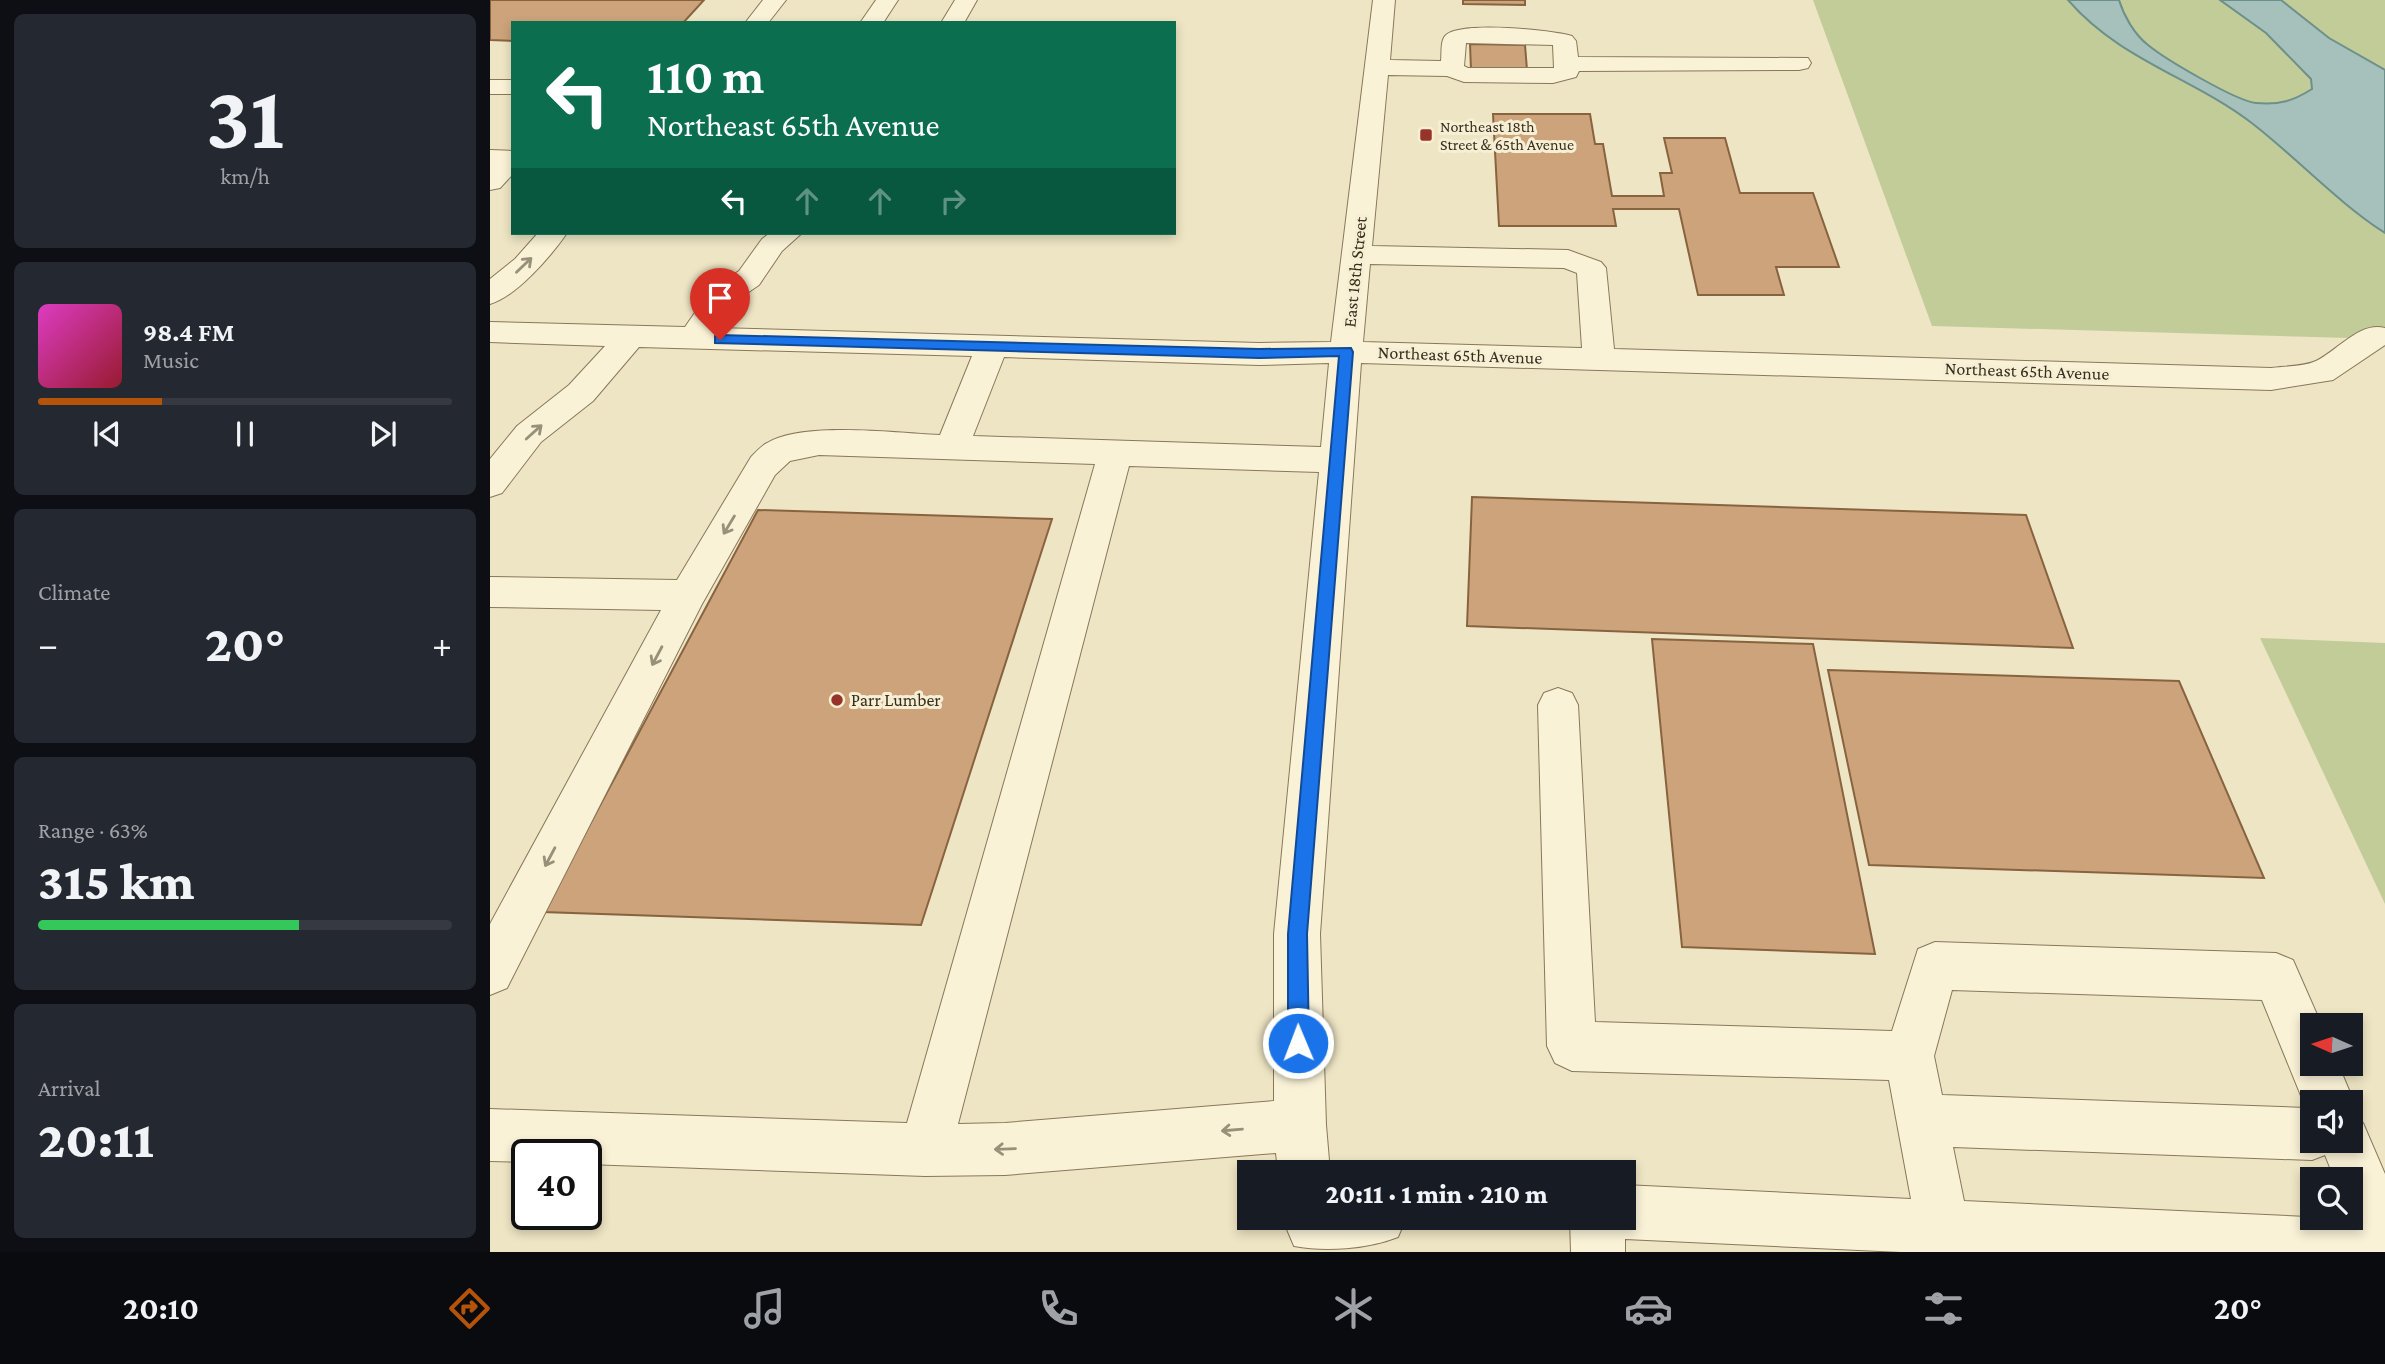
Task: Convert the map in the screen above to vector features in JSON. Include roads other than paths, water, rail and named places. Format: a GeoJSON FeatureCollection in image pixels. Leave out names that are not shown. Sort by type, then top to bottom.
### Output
{"type":"FeatureCollection","features":[{"type":"Feature","properties":{"kind":"street"},"geometry":{"type":"LineString","coordinates":[[758,21],[775,0]]}},
{"type":"Feature","properties":{"kind":"street"},"geometry":{"type":"LineString","coordinates":[[872,21],[887,0]]}},
{"type":"Feature","properties":{"kind":"street"},"geometry":{"type":"LineString","coordinates":[[953,21],[966,0]]}},
{"type":"Feature","properties":{"kind":"street","name":"East 18th Street"},"geometry":{"type":"LineString","coordinates":[[1302,1149],[1297,934],[1346,352],[1384,0]]}},
{"type":"Feature","properties":{"kind":"street"},"geometry":{"type":"LineString","coordinates":[[1377,67],[1452,69],[1464,75],[1553,76],[1567,72],[1564,41],[1549,37],[1466,35],[1455,39],[1452,69]]}},
{"type":"Feature","properties":{"kind":"street"},"geometry":{"type":"LineString","coordinates":[[1566,64],[1799,63]]}},
{"type":"Feature","properties":{"kind":"street"},"geometry":{"type":"LineString","coordinates":[[490,87],[511,87]]}},
{"type":"Feature","properties":{"kind":"street"},"geometry":{"type":"LineString","coordinates":[[490,158],[511,159]]}},
{"type":"Feature","properties":{"kind":"street"},"geometry":{"type":"LineString","coordinates":[[490,181],[511,160]]}},
{"type":"Feature","properties":{"kind":"street"},"geometry":{"type":"LineString","coordinates":[[490,267],[518,235]]}},
{"type":"Feature","properties":{"kind":"street"},"geometry":{"type":"LineString","coordinates":[[490,294],[525,265],[551,235]]}},
{"type":"Feature","properties":{"kind":"street"},"geometry":{"type":"LineString","coordinates":[[723,295],[724,276],[745,245],[748,235]]}},
{"type":"Feature","properties":{"kind":"street"},"geometry":{"type":"LineString","coordinates":[[694,338],[723,295],[750,278],[772,245],[785,235]]}},
{"type":"Feature","properties":{"kind":"street"},"geometry":{"type":"LineString","coordinates":[[1356,255],[1568,260],[1591,268],[1599,359]]}},
{"type":"Feature","properties":{"kind":"street","name":"Northeast 65th Avenue"},"geometry":{"type":"LineString","coordinates":[[490,332],[1259,354],[1346,352],[2271,379],[2322,372],[2377,337]]}},
{"type":"Feature","properties":{"kind":"street"},"geometry":{"type":"LineString","coordinates":[[490,484],[529,434],[581,393],[631,337]]}},
{"type":"Feature","properties":{"kind":"street"},"geometry":{"type":"LineString","coordinates":[[952,447],[992,347]]}},
{"type":"Feature","properties":{"kind":"street"},"geometry":{"type":"LineString","coordinates":[[490,971],[688,596],[763,466],[778,452],[792,446],[819,443],[1337,460]]}},
{"type":"Feature","properties":{"kind":"street"},"geometry":{"type":"LineString","coordinates":[[925,1150],[1115,453]]}},
{"type":"Feature","properties":{"kind":"street"},"geometry":{"type":"LineString","coordinates":[[490,592],[688,596]]}},
{"type":"Feature","properties":{"kind":"street"},"geometry":{"type":"LineString","coordinates":[[1558,705],[1572,1046],[1909,1056]]}},
{"type":"Feature","properties":{"kind":"street"},"geometry":{"type":"LineString","coordinates":[[1943,1227],[1909,1056],[1935,966],[2276,977],[2300,1034]]}},
{"type":"Feature","properties":{"kind":"street"},"geometry":{"type":"LineString","coordinates":[[1922,1120],[2300,1135]]}},
{"type":"Feature","properties":{"kind":"street"},"geometry":{"type":"LineString","coordinates":[[490,1135],[925,1150],[1302,1149]]}},
{"type":"Feature","properties":{"kind":"street"},"geometry":{"type":"LineString","coordinates":[[2350,1153],[2385,1238]]}},
{"type":"Feature","properties":{"kind":"street"},"geometry":{"type":"LineString","coordinates":[[1636,1213],[1943,1227],[2097,1243],[2385,1248]]}},
{"type":"Feature","properties":{"kind":"street"},"geometry":{"type":"LineString","coordinates":[[1597,1230],[1598,1252]]}},
{"type":"Feature","properties":{"kind":"water"},"geometry":{"type":"Polygon","coordinates":[[[2068,0],[2119,0],[2130,24],[2148,45],[2184,69],[2246,101],[2279,103],[2299,97],[2312,89],[2311,79],[2266,33],[2220,0],[2281,0],[2329,38],[2385,70],[2385,233],[2350,208],[2253,124],[2206,93],[2134,54],[2089,21],[2068,0]]]}},
{"type":"Feature","properties":{"kind":"place","name":"Northeast 18th Street & 65th Avenue"},"geometry":{"type":"Point","coordinates":[1426,135]}},
{"type":"Feature","properties":{"kind":"place","name":"Parr Lumber"},"geometry":{"type":"Point","coordinates":[837,700]}}]}
